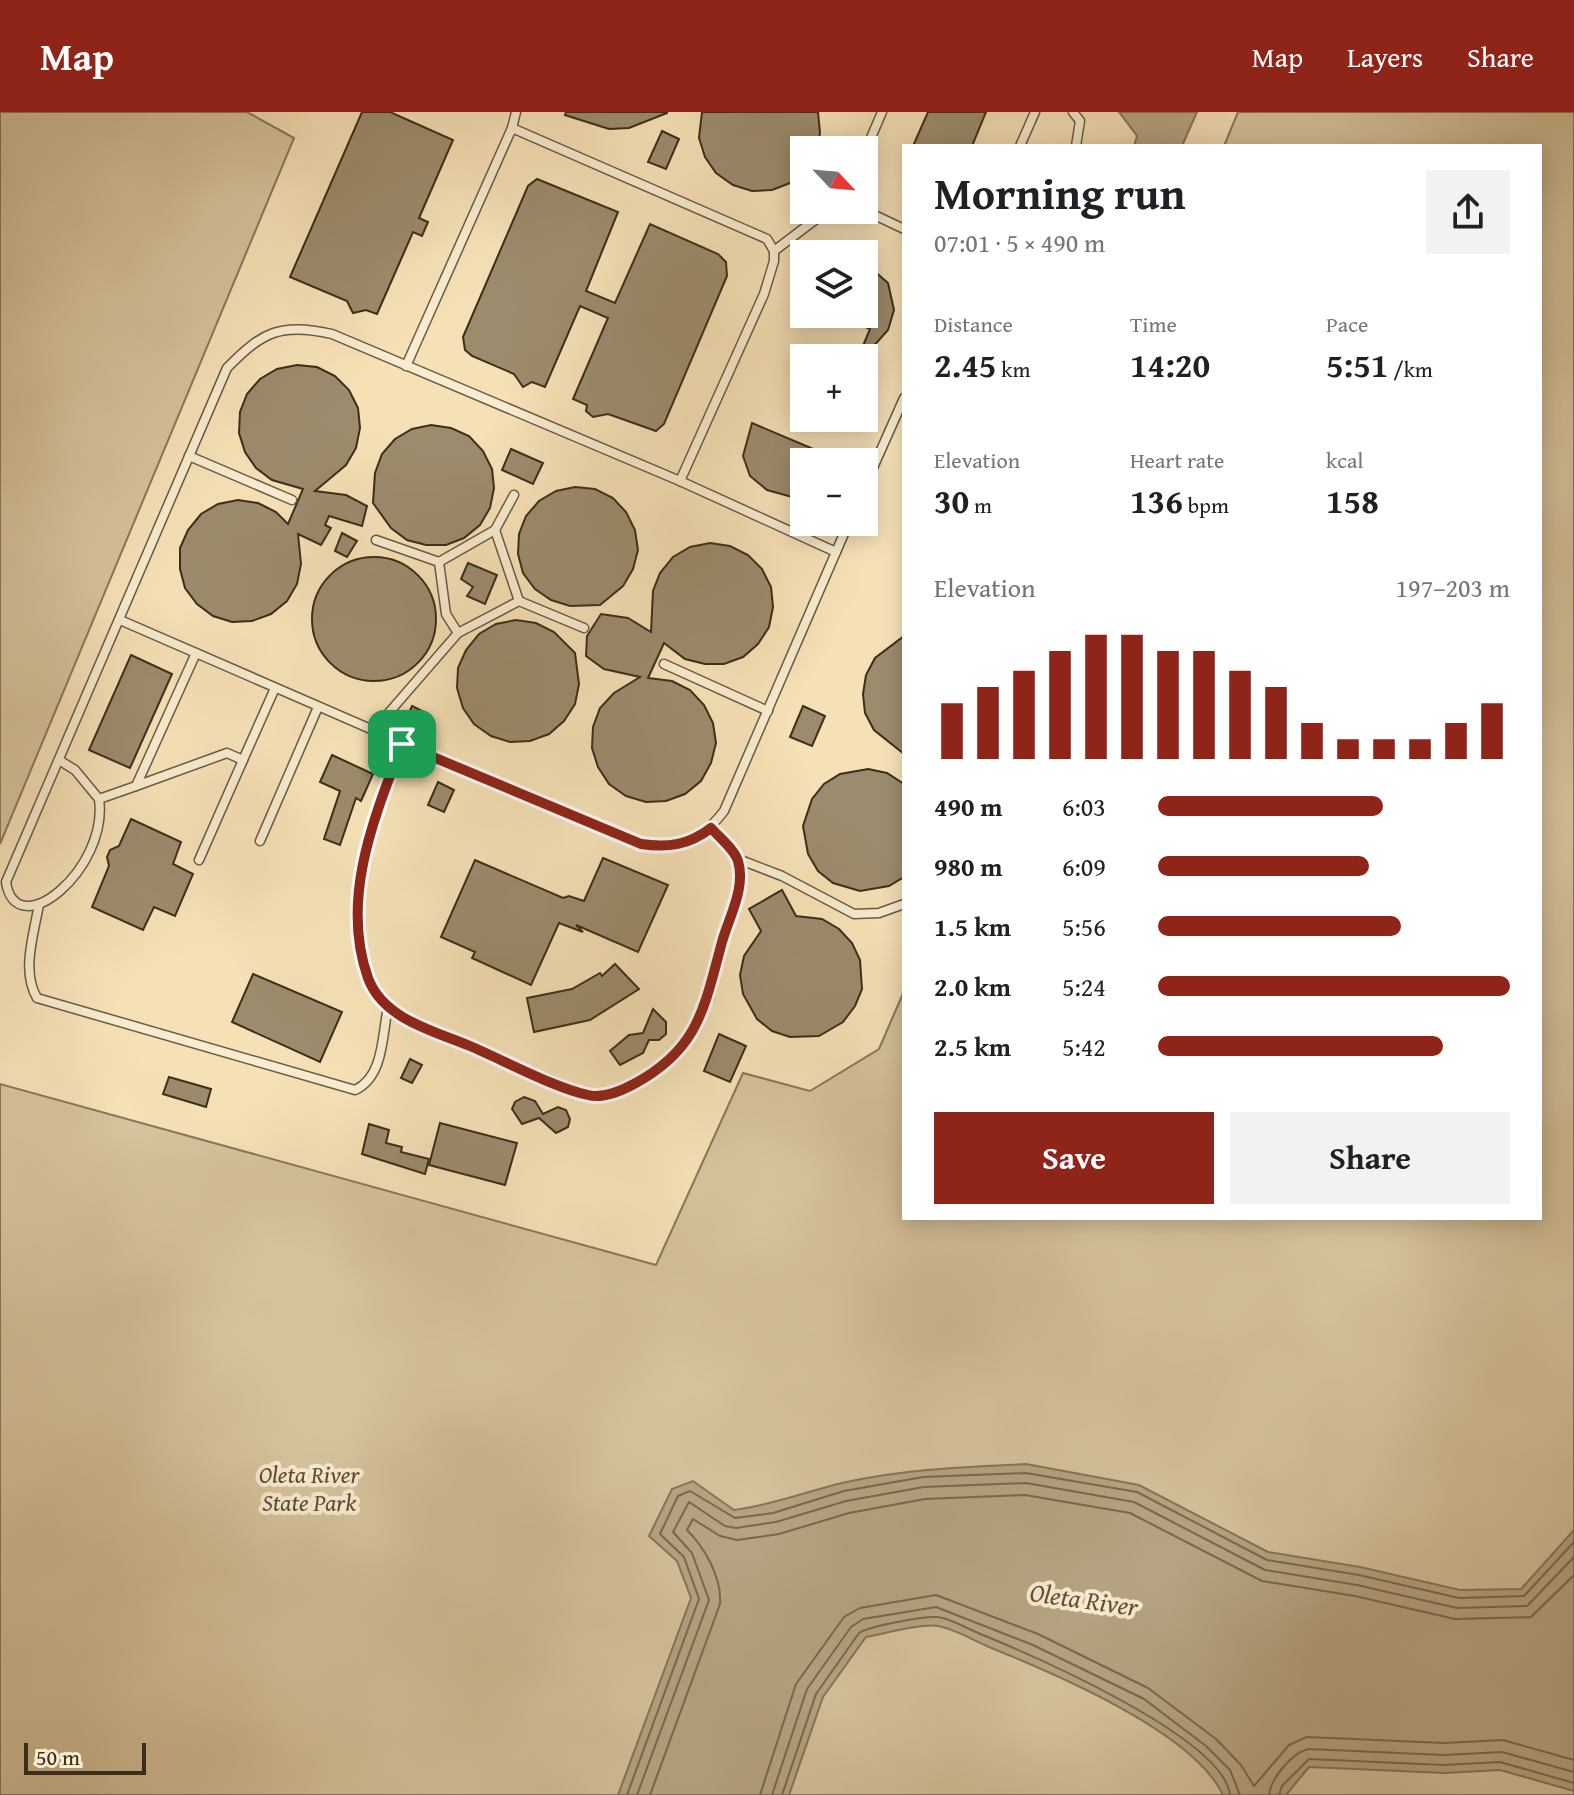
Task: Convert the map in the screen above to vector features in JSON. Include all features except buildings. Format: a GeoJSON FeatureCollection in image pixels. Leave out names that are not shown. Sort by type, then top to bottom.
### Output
{"type":"FeatureCollection","features":[{"type":"Feature","properties":{"kind":"lane"},"geometry":{"type":"LineString","coordinates":[[406,366],[512,128],[516,112]]}},
{"type":"Feature","properties":{"kind":"lane"},"geometry":{"type":"LineString","coordinates":[[872,136],[882,112]]}},
{"type":"Feature","properties":{"kind":"lane"},"geometry":{"type":"LineString","coordinates":[[1021,144],[1035,112]]}},
{"type":"Feature","properties":{"kind":"lane"},"geometry":{"type":"LineString","coordinates":[[1073,112],[1080,121],[1076,144]]}},
{"type":"Feature","properties":{"kind":"lane"},"geometry":{"type":"LineString","coordinates":[[512,128],[767,239],[774,251]]}},
{"type":"Feature","properties":{"kind":"lane"},"geometry":{"type":"LineString","coordinates":[[878,217],[902,228]]}},
{"type":"Feature","properties":{"kind":"lane"},"geometry":{"type":"LineString","coordinates":[[680,481],[764,294],[774,251],[810,224]]}},
{"type":"Feature","properties":{"kind":"lane"},"geometry":{"type":"LineString","coordinates":[[59,760],[75,770],[99,799],[99,833],[84,866],[69,885],[39,904],[29,906],[14,900],[3,883],[227,368],[250,344],[273,331],[301,327],[332,334],[680,481],[836,552]]}},
{"type":"Feature","properties":{"kind":"lane"},"geometry":{"type":"LineString","coordinates":[[878,456],[902,402]]}},
{"type":"Feature","properties":{"kind":"lane"},"geometry":{"type":"LineString","coordinates":[[189,456],[292,500]]}},
{"type":"Feature","properties":{"kind":"lane"},"geometry":{"type":"LineString","coordinates":[[376,540],[439,562],[495,530],[514,495]]}},
{"type":"Feature","properties":{"kind":"lane"},"geometry":{"type":"LineString","coordinates":[[495,530],[519,601],[584,628]]}},
{"type":"Feature","properties":{"kind":"lane"},"geometry":{"type":"LineString","coordinates":[[120,620],[402,744],[641,844],[663,847],[689,842],[711,828],[724,811],[843,536]]}},
{"type":"Feature","properties":{"kind":"lane"},"geometry":{"type":"LineString","coordinates":[[439,562],[446,614],[458,633]]}},
{"type":"Feature","properties":{"kind":"lane"},"geometry":{"type":"LineString","coordinates":[[373,731],[458,633],[519,601]]}},
{"type":"Feature","properties":{"kind":"lane"},"geometry":{"type":"LineString","coordinates":[[136,786],[196,653]]}},
{"type":"Feature","properties":{"kind":"lane"},"geometry":{"type":"LineString","coordinates":[[664,664],[768,711]]}},
{"type":"Feature","properties":{"kind":"lane"},"geometry":{"type":"LineString","coordinates":[[199,860],[275,688]]}},
{"type":"Feature","properties":{"kind":"lane"},"geometry":{"type":"LineString","coordinates":[[260,841],[318,707]]}},
{"type":"Feature","properties":{"kind":"lane"},"geometry":{"type":"LineString","coordinates":[[402,744],[370,832],[358,898],[363,961],[376,994],[388,1007],[418,1024],[589,1096],[623,1090],[677,1054],[697,1024],[709,999],[721,945],[739,889],[738,859]]}},
{"type":"Feature","properties":{"kind":"lane"},"geometry":{"type":"LineString","coordinates":[[99,799],[227,753],[243,760]]}},
{"type":"Feature","properties":{"kind":"lane"},"geometry":{"type":"LineString","coordinates":[[711,828],[738,859],[782,876],[854,914],[879,913],[902,905]]}},
{"type":"Feature","properties":{"kind":"lane"},"geometry":{"type":"LineString","coordinates":[[39,904],[29,981],[37,998],[46,1003],[355,1090],[363,1086],[376,1070],[388,1007]]}},
{"type":"Feature","properties":{"kind":"green space"},"geometry":{"type":"Polygon","coordinates":[[[0,112],[247,112],[294,138],[0,844],[0,112]]]}},
{"type":"Feature","properties":{"kind":"green space","name":"Oleta River State Park"},"geometry":{"type":"Polygon","coordinates":[[[1238,112],[1574,112],[1574,1795],[0,1795],[0,1084],[656,1265],[743,1073],[810,1091],[879,1049],[902,996],[902,1220],[1542,1220],[1542,144],[1225,144],[1238,112]]]}},
{"type":"Feature","properties":{"kind":"water"},"geometry":{"type":"Polygon","coordinates":[[[1119,112],[1197,112],[1183,144],[1135,144],[1137,136],[1119,112]]]}},
{"type":"Feature","properties":{"kind":"water","name":"Oleta River"},"geometry":{"type":"Polygon","coordinates":[[[1026,1464],[1139,1485],[1268,1552],[1360,1567],[1460,1590],[1521,1589],[1574,1530],[1574,1791],[1500,1770],[1445,1773],[1309,1767],[1286,1795],[1223,1795],[1207,1772],[1183,1749],[1119,1707],[957,1632],[931,1625],[866,1637],[823,1697],[789,1795],[618,1795],[691,1598],[677,1561],[649,1536],[672,1489],[693,1481],[734,1510],[888,1475],[1026,1464]]]}},
{"type":"Feature","properties":{"kind":"route"},"geometry":{"type":"LineString","coordinates":[[402,744],[641,844],[663,847],[689,842],[711,828],[738,859],[739,889],[727,922],[709,999],[691,1037],[663,1067],[623,1090],[589,1096],[418,1024],[388,1007],[376,994],[363,961],[358,898],[374,819],[402,744]]}}]}
